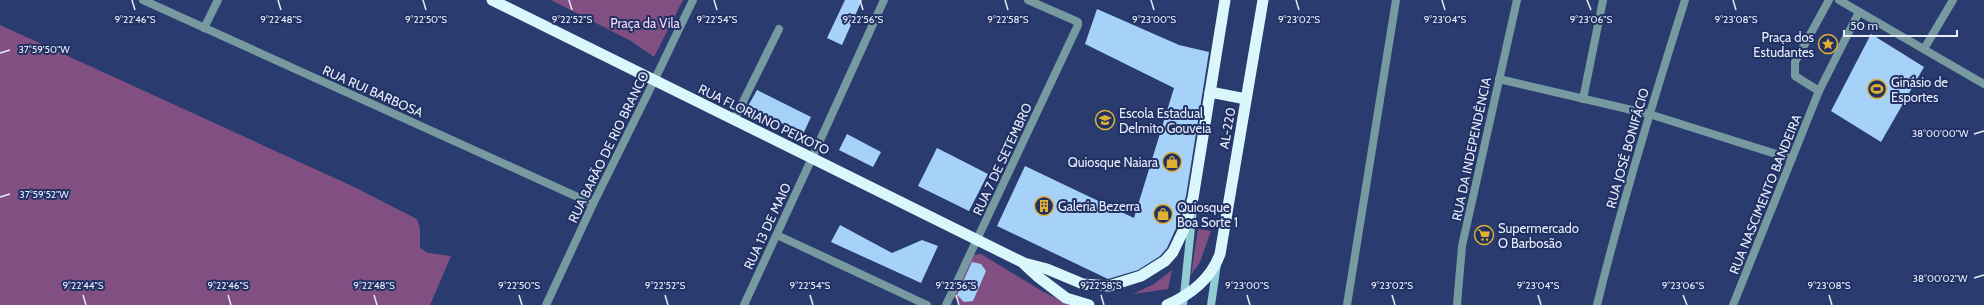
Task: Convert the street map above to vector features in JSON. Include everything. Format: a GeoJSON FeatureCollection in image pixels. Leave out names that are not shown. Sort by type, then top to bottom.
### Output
{"type":"FeatureCollection","features":[{"type":"Feature","properties":{"kind":"highway","name":"RUA FLORIANO PEIXOTO"},"geometry":{"type":"LineString","coordinates":[[492,0],[1024,263],[1047,269],[1083,284],[1108,286],[1140,276],[1165,261],[1173,252],[1184,229],[1194,198],[1225,0]]}},
{"type":"Feature","properties":{"kind":"highway","name":"AL-220"},"geometry":{"type":"LineString","coordinates":[[1167,305],[1183,301],[1202,283],[1217,260],[1264,0]]}},
{"type":"Feature","properties":{"kind":"highway"},"geometry":{"type":"LineString","coordinates":[[1210,92],[1246,100]]}},
{"type":"Feature","properties":{"kind":"highway","name":"RUA FLORIANO PEIXOTO"},"geometry":{"type":"LineString","coordinates":[[1024,263],[1037,276],[1066,298],[1089,305]]}},
{"type":"Feature","properties":{"kind":"main road"},"geometry":{"type":"LineString","coordinates":[[1183,301],[1194,198]]}},
{"type":"Feature","properties":{"kind":"main road"},"geometry":{"type":"LineString","coordinates":[[1211,305],[1217,260]]}},
{"type":"Feature","properties":{"kind":"street","name":"RUA RUI BARBOSA"},"geometry":{"type":"LineString","coordinates":[[143,0],[593,204]]}},
{"type":"Feature","properties":{"kind":"street"},"geometry":{"type":"LineString","coordinates":[[204,28],[218,0]]}},
{"type":"Feature","properties":{"kind":"street","name":"RUA BARÃO DE RIO BRANCO"},"geometry":{"type":"LineString","coordinates":[[546,305],[593,204],[693,0]]}},
{"type":"Feature","properties":{"kind":"street","name":"RUA 13 DE MAIO"},"geometry":{"type":"LineString","coordinates":[[744,305],[884,0]]}},
{"type":"Feature","properties":{"kind":"street","name":"RUA 7 DE SETEMBRO"},"geometry":{"type":"LineString","coordinates":[[946,305],[978,240],[1078,25],[1078,22],[1028,0]]}},
{"type":"Feature","properties":{"kind":"street"},"geometry":{"type":"LineString","coordinates":[[1347,305],[1396,0]]}},
{"type":"Feature","properties":{"kind":"street","name":"RUA DA INDEPENDÊNCIA"},"geometry":{"type":"LineString","coordinates":[[1457,305],[1462,246],[1517,0]]}},
{"type":"Feature","properties":{"kind":"street"},"geometry":{"type":"LineString","coordinates":[[1583,99],[1603,0]]}},
{"type":"Feature","properties":{"kind":"street","name":"RUA JOSÉ BONIFÁCIO"},"geometry":{"type":"LineString","coordinates":[[1597,305],[1613,240],[1649,114],[1685,0]]}},
{"type":"Feature","properties":{"kind":"street"},"geometry":{"type":"LineString","coordinates":[[1818,91],[1795,76],[1795,62],[1829,0]]}},
{"type":"Feature","properties":{"kind":"street"},"geometry":{"type":"LineString","coordinates":[[1839,0],[1984,84]]}},
{"type":"Feature","properties":{"kind":"street"},"geometry":{"type":"LineString","coordinates":[[1924,49],[1953,0]]}},
{"type":"Feature","properties":{"kind":"street","name":"RUA NASCIMENTO BANDEIRA"},"geometry":{"type":"LineString","coordinates":[[1733,305],[1818,91],[1859,12]]}},
{"type":"Feature","properties":{"kind":"street"},"geometry":{"type":"LineString","coordinates":[[734,120],[779,29]]}},
{"type":"Feature","properties":{"kind":"street"},"geometry":{"type":"LineString","coordinates":[[1499,78],[1649,114],[1792,159]]}},
{"type":"Feature","properties":{"kind":"street"},"geometry":{"type":"LineString","coordinates":[[777,235],[927,305]]}},
{"type":"Feature","properties":{"kind":"green space","name":"Praça da Vila"},"geometry":{"type":"Polygon","coordinates":[[[551,0],[683,0],[654,57],[631,41],[551,0]]]}},
{"type":"Feature","properties":{"kind":"green space"},"geometry":{"type":"Polygon","coordinates":[[[0,25],[352,186],[417,219],[420,229],[420,248],[428,253],[451,256],[430,305],[0,305],[0,25]]]}},
{"type":"Feature","properties":{"kind":"green space"},"geometry":{"type":"Polygon","coordinates":[[[1198,229],[1211,231],[1200,262],[1191,275],[1198,229]]]}},
{"type":"Feature","properties":{"kind":"green space"},"geometry":{"type":"Polygon","coordinates":[[[981,254],[1042,291],[1070,305],[961,305],[953,296],[973,255],[981,254]]]}},
{"type":"Feature","properties":{"kind":"green space"},"geometry":{"type":"Polygon","coordinates":[[[1172,270],[1168,289],[1133,294],[1154,284],[1172,270]]]}},
{"type":"Feature","properties":{"kind":"building"},"geometry":{"type":"Polygon","coordinates":[[[845,0],[862,0],[842,45],[827,38],[845,0]]]}},
{"type":"Feature","properties":{"kind":"building"},"geometry":{"type":"Polygon","coordinates":[[[1097,9],[1179,45],[1209,52],[1186,196],[1177,226],[1167,248],[1160,256],[1138,270],[1108,279],[997,226],[1025,166],[1134,218],[1174,88],[1085,44],[1097,9]]]}},
{"type":"Feature","properties":{"kind":"building","name":"Ginásio de Esportes"},"geometry":{"type":"Polygon","coordinates":[[[1871,34],[1924,67],[1881,142],[1831,111],[1871,34]]]}},
{"type":"Feature","properties":{"kind":"building"},"geometry":{"type":"Polygon","coordinates":[[[757,90],[811,117],[803,134],[748,106],[757,90]]]}},
{"type":"Feature","properties":{"kind":"building"},"geometry":{"type":"Polygon","coordinates":[[[847,134],[881,152],[873,167],[839,150],[847,134]]]}},
{"type":"Feature","properties":{"kind":"building"},"geometry":{"type":"Polygon","coordinates":[[[937,148],[988,174],[969,211],[918,186],[937,148]]]}},
{"type":"Feature","properties":{"kind":"building"},"geometry":{"type":"Polygon","coordinates":[[[840,225],[892,253],[922,240],[938,246],[921,283],[831,242],[840,225]]]}},
{"type":"Feature","properties":{"kind":"building"},"geometry":{"type":"Polygon","coordinates":[[[972,262],[981,264],[986,271],[973,301],[964,302],[957,295],[972,262]]]}},
{"type":"Feature","properties":{"kind":"place","name":"Praça dos Estudantes"},"geometry":{"type":"Point","coordinates":[1828,44]}},
{"type":"Feature","properties":{"kind":"place","name":"Ginásio de Esportes"},"geometry":{"type":"Point","coordinates":[1877,89]}},
{"type":"Feature","properties":{"kind":"place","name":"Escola Estadual Delmito Gouveia"},"geometry":{"type":"Point","coordinates":[1105,120]}},
{"type":"Feature","properties":{"kind":"place","name":"Quiosque Naiara"},"geometry":{"type":"Point","coordinates":[1172,162]}},
{"type":"Feature","properties":{"kind":"place","name":"Galeria Bezerra"},"geometry":{"type":"Point","coordinates":[1044,206]}},
{"type":"Feature","properties":{"kind":"place","name":"Quiosque Boa Sorte 1"},"geometry":{"type":"Point","coordinates":[1163,214]}},
{"type":"Feature","properties":{"kind":"place","name":"Supermercado O Barbosão"},"geometry":{"type":"Point","coordinates":[1484,235]}}]}
